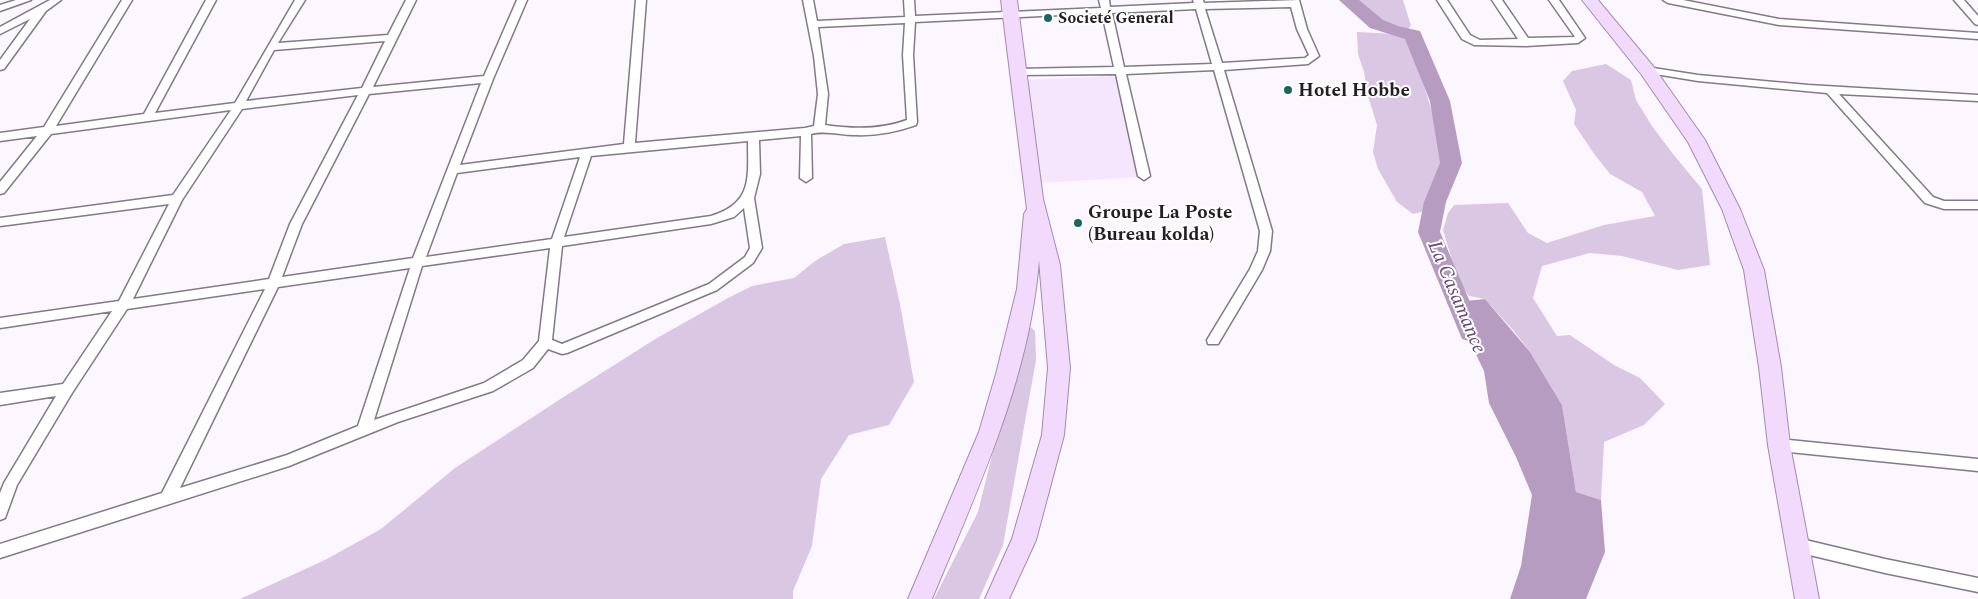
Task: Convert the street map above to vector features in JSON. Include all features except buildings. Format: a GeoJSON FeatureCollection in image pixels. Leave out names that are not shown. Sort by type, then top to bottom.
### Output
{"type":"FeatureCollection","features":[{"type":"Feature","properties":{"kind":"main road"},"geometry":{"type":"LineString","coordinates":[[1590,0],[1647,70],[1696,140],[1731,209],[1754,270],[1770,367],[1779,445],[1807,599]]}},
{"type":"Feature","properties":{"kind":"main road"},"geometry":{"type":"LineString","coordinates":[[997,599],[1024,540],[1052,435],[1059,368],[1050,265],[1034,200],[1010,8]]}},
{"type":"Feature","properties":{"kind":"main road"},"geometry":{"type":"LineString","coordinates":[[920,599],[990,432],[1007,374],[1027,289],[1034,200]]}},
{"type":"Feature","properties":{"kind":"street"},"geometry":{"type":"LineString","coordinates":[[0,8],[26,0]]}},
{"type":"Feature","properties":{"kind":"street"},"geometry":{"type":"LineString","coordinates":[[0,31],[43,9],[56,0]]}},
{"type":"Feature","properties":{"kind":"street"},"geometry":{"type":"LineString","coordinates":[[0,190],[47,130],[127,0]]}},
{"type":"Feature","properties":{"kind":"street"},"geometry":{"type":"LineString","coordinates":[[148,116],[211,0]]}},
{"type":"Feature","properties":{"kind":"street"},"geometry":{"type":"LineString","coordinates":[[0,513],[5,485],[124,304],[177,199],[238,107],[271,46],[300,0]]}},
{"type":"Feature","properties":{"kind":"street"},"geometry":{"type":"LineString","coordinates":[[168,497],[274,283],[296,224],[316,183],[366,90],[411,0]]}},
{"type":"Feature","properties":{"kind":"street"},"geometry":{"type":"LineString","coordinates":[[364,430],[418,262],[488,79],[522,0]]}},
{"type":"Feature","properties":{"kind":"street"},"geometry":{"type":"LineString","coordinates":[[629,147],[640,0]]}},
{"type":"Feature","properties":{"kind":"street"},"geometry":{"type":"LineString","coordinates":[[808,0],[819,56],[823,94],[819,128]]}},
{"type":"Feature","properties":{"kind":"street"},"geometry":{"type":"LineString","coordinates":[[454,170],[629,147],[754,138],[806,132],[819,128],[842,132],[900,128],[912,122],[908,55],[910,20],[908,0]]}},
{"type":"Feature","properties":{"kind":"street"},"geometry":{"type":"LineString","coordinates":[[1442,0],[1466,37],[1478,43],[1578,40],[1580,38],[1554,0]]}},
{"type":"Feature","properties":{"kind":"street"},"geometry":{"type":"LineString","coordinates":[[1497,0],[1526,43]]}},
{"type":"Feature","properties":{"kind":"street"},"geometry":{"type":"LineString","coordinates":[[1668,0],[1779,22],[1978,36]]}},
{"type":"Feature","properties":{"kind":"street"},"geometry":{"type":"LineString","coordinates":[[1959,0],[1978,22]]}},
{"type":"Feature","properties":{"kind":"street"},"geometry":{"type":"LineString","coordinates":[[813,24],[910,20],[1010,8],[1296,2],[1302,29],[1314,56],[1308,61],[1119,72],[1018,72]]}},
{"type":"Feature","properties":{"kind":"street"},"geometry":{"type":"LineString","coordinates":[[1199,3],[1266,231],[1264,251],[1256,270],[1212,340]]}},
{"type":"Feature","properties":{"kind":"street"},"geometry":{"type":"LineString","coordinates":[[1106,5],[1119,72],[1144,176]]}},
{"type":"Feature","properties":{"kind":"street"},"geometry":{"type":"LineString","coordinates":[[0,66],[43,9]]}},
{"type":"Feature","properties":{"kind":"street"},"geometry":{"type":"LineString","coordinates":[[271,46],[392,38]]}},
{"type":"Feature","properties":{"kind":"street"},"geometry":{"type":"LineString","coordinates":[[1647,70],[1690,78],[1830,90],[1903,96],[1978,98]]}},
{"type":"Feature","properties":{"kind":"street"},"geometry":{"type":"LineString","coordinates":[[0,137],[148,116],[238,107],[366,90],[488,79]]}},
{"type":"Feature","properties":{"kind":"street"},"geometry":{"type":"LineString","coordinates":[[1830,90],[1929,200],[1944,205],[1978,205]]}},
{"type":"Feature","properties":{"kind":"street"},"geometry":{"type":"LineString","coordinates":[[806,132],[806,178]]}},
{"type":"Feature","properties":{"kind":"street"},"geometry":{"type":"LineString","coordinates":[[545,343],[562,350],[713,287],[749,260],[756,248],[748,198],[754,174],[754,138]]}},
{"type":"Feature","properties":{"kind":"street"},"geometry":{"type":"LineString","coordinates":[[0,551],[105,520],[168,497],[289,460],[394,418],[488,387],[528,364],[545,343],[557,241],[587,152]]}},
{"type":"Feature","properties":{"kind":"street"},"geometry":{"type":"LineString","coordinates":[[0,323],[710,220],[730,214],[748,198]]}},
{"type":"Feature","properties":{"kind":"street"},"geometry":{"type":"LineString","coordinates":[[0,222],[177,199]]}},
{"type":"Feature","properties":{"kind":"street"},"geometry":{"type":"LineString","coordinates":[[0,399],[67,389]]}},
{"type":"Feature","properties":{"kind":"street"},"geometry":{"type":"LineString","coordinates":[[1779,445],[1978,465]]}},
{"type":"Feature","properties":{"kind":"street"},"geometry":{"type":"LineString","coordinates":[[1797,545],[1978,586]]}},
{"type":"Feature","properties":{"kind":"shaded area"},"geometry":{"type":"Polygon","coordinates":[[[1354,0],[1403,0],[1411,26],[1402,33],[1387,26],[1354,0]]]}},
{"type":"Feature","properties":{"kind":"shaded area"},"geometry":{"type":"Polygon","coordinates":[[[1357,32],[1396,34],[1409,39],[1443,146],[1444,164],[1430,194],[1426,211],[1413,214],[1397,202],[1378,169],[1373,152],[1377,125],[1358,54],[1357,32]]]}},
{"type":"Feature","properties":{"kind":"shaded area"},"geometry":{"type":"Polygon","coordinates":[[[1606,64],[1631,80],[1636,100],[1652,126],[1702,189],[1710,265],[1678,270],[1622,256],[1590,253],[1542,266],[1533,298],[1557,336],[1570,335],[1614,365],[1640,378],[1665,404],[1644,425],[1604,442],[1601,500],[1576,492],[1562,405],[1530,352],[1513,330],[1485,299],[1469,296],[1458,280],[1443,230],[1448,213],[1454,205],[1508,203],[1528,233],[1547,243],[1604,225],[1655,216],[1642,192],[1610,174],[1574,124],[1576,110],[1563,81],[1572,71],[1606,64]]]}},
{"type":"Feature","properties":{"kind":"shaded area"},"geometry":{"type":"Polygon","coordinates":[[[1116,76],[1141,177],[1039,183],[1023,80],[1116,76]]]}},
{"type":"Feature","properties":{"kind":"shaded area"},"geometry":{"type":"Polygon","coordinates":[[[885,237],[900,304],[914,382],[889,425],[849,435],[821,479],[812,546],[793,591],[793,599],[240,599],[325,560],[381,529],[455,468],[657,338],[728,298],[752,286],[794,278],[815,261],[844,244],[885,237]]]}},
{"type":"Feature","properties":{"kind":"shaded area"},"geometry":{"type":"Polygon","coordinates":[[[1485,299],[1530,352],[1562,405],[1576,492],[1601,500],[1605,552],[1586,599],[1510,599],[1521,566],[1532,495],[1516,457],[1489,403],[1484,371],[1464,329],[1447,303],[1485,299]]]}},
{"type":"Feature","properties":{"kind":"shaded area"},"geometry":{"type":"Polygon","coordinates":[[[1025,322],[1035,331],[1036,360],[1003,545],[979,599],[934,599],[978,512],[1025,322]]]}},
{"type":"Feature","properties":{"kind":"waterway","name":"La Casamance"},"geometry":{"type":"LineString","coordinates":[[1348,0],[1377,24],[1391,30],[1413,35],[1440,101],[1451,163],[1435,202],[1429,232],[1471,332]]}},
{"type":"Feature","properties":{"kind":"place","name":"Societé General"},"geometry":{"type":"Point","coordinates":[1048,18]}},
{"type":"Feature","properties":{"kind":"place","name":"Hotel Hobbe"},"geometry":{"type":"Point","coordinates":[1288,90]}},
{"type":"Feature","properties":{"kind":"place","name":"Groupe La Poste (Bureau kolda)"},"geometry":{"type":"Point","coordinates":[1078,223]}}]}
